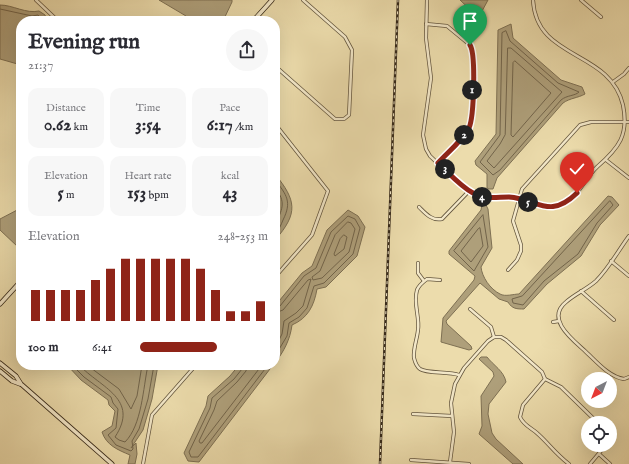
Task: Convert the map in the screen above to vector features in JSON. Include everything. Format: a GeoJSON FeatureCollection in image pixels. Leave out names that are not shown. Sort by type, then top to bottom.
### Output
{"type":"FeatureCollection","features":[{"type":"Feature","properties":{"kind":"street"},"geometry":{"type":"LineString","coordinates":[[36,0],[53,16]]}},
{"type":"Feature","properties":{"kind":"street"},"geometry":{"type":"LineString","coordinates":[[258,16],[272,0]]}},
{"type":"Feature","properties":{"kind":"street"},"geometry":{"type":"LineString","coordinates":[[280,70],[335,119],[342,120],[348,116],[350,112],[352,55],[350,45],[345,37],[303,0]]}},
{"type":"Feature","properties":{"kind":"street"},"geometry":{"type":"LineString","coordinates":[[427,0],[426,38],[431,78],[423,128],[423,141],[430,156],[469,191],[480,196],[518,199],[543,207],[558,205],[571,198],[595,169],[616,150],[623,138],[625,122],[621,96],[612,82],[599,68],[573,55],[544,32],[537,22],[533,0]]}},
{"type":"Feature","properties":{"kind":"street"},"geometry":{"type":"LineString","coordinates":[[581,0],[601,17]]}},
{"type":"Feature","properties":{"kind":"street"},"geometry":{"type":"LineString","coordinates":[[426,24],[448,26],[470,45],[474,56],[471,121],[465,133],[438,163]]}},
{"type":"Feature","properties":{"kind":"street"},"geometry":{"type":"LineString","coordinates":[[612,82],[624,74],[629,68]]}},
{"type":"Feature","properties":{"kind":"street"},"geometry":{"type":"LineString","coordinates":[[508,270],[517,260],[521,248],[513,221],[518,199],[525,185],[576,128],[588,122],[629,122]]}},
{"type":"Feature","properties":{"kind":"street"},"geometry":{"type":"LineString","coordinates":[[280,130],[328,192],[312,235],[280,270]]}},
{"type":"Feature","properties":{"kind":"street"},"geometry":{"type":"LineString","coordinates":[[606,160],[629,178]]}},
{"type":"Feature","properties":{"kind":"street"},"geometry":{"type":"LineString","coordinates":[[420,207],[431,218],[442,219],[469,191]]}},
{"type":"Feature","properties":{"kind":"street"},"geometry":{"type":"LineString","coordinates":[[629,236],[597,280],[564,303],[559,315],[559,321],[564,332],[608,371],[619,378],[629,377]]}},
{"type":"Feature","properties":{"kind":"street"},"geometry":{"type":"LineString","coordinates":[[611,261],[629,276]]}},
{"type":"Feature","properties":{"kind":"street"},"geometry":{"type":"LineString","coordinates":[[418,262],[418,273],[424,281]]}},
{"type":"Feature","properties":{"kind":"street"},"geometry":{"type":"LineString","coordinates":[[440,280],[432,278],[424,281],[417,291],[416,304],[418,325],[414,349],[416,365],[424,370],[451,372],[459,375]]}},
{"type":"Feature","properties":{"kind":"street"},"geometry":{"type":"LineString","coordinates":[[0,304],[16,286]]}},
{"type":"Feature","properties":{"kind":"street"},"geometry":{"type":"LineString","coordinates":[[581,291],[614,320]]}},
{"type":"Feature","properties":{"kind":"street"},"geometry":{"type":"LineString","coordinates":[[470,308],[491,327],[494,337]]}},
{"type":"Feature","properties":{"kind":"street"},"geometry":{"type":"LineString","coordinates":[[553,322],[559,321]]}},
{"type":"Feature","properties":{"kind":"street"},"geometry":{"type":"LineString","coordinates":[[450,462],[454,432],[451,403],[453,390],[459,375],[488,340],[494,337],[502,337],[506,340],[542,372],[545,380],[561,387],[591,416]]}},
{"type":"Feature","properties":{"kind":"street"},"geometry":{"type":"LineString","coordinates":[[0,363],[16,376],[21,384],[112,464]]}},
{"type":"Feature","properties":{"kind":"street"},"geometry":{"type":"LineString","coordinates":[[143,464],[152,416],[192,370]]}},
{"type":"Feature","properties":{"kind":"street"},"geometry":{"type":"LineString","coordinates":[[0,371],[12,381],[21,384]]}},
{"type":"Feature","properties":{"kind":"street"},"geometry":{"type":"LineString","coordinates":[[545,380],[523,405],[520,417],[524,424],[538,434],[558,456],[569,464]]}},
{"type":"Feature","properties":{"kind":"street"},"geometry":{"type":"LineString","coordinates":[[413,414],[452,416]]}},
{"type":"Feature","properties":{"kind":"street"},"geometry":{"type":"LineString","coordinates":[[590,464],[599,454],[610,464]]}},
{"type":"Feature","properties":{"kind":"street"},"geometry":{"type":"LineString","coordinates":[[411,460],[468,464]]}},
{"type":"Feature","properties":{"kind":"water"},"geometry":{"type":"Polygon","coordinates":[[[159,0],[232,0],[225,16],[186,16],[159,0]]]}},
{"type":"Feature","properties":{"kind":"water"},"geometry":{"type":"Polygon","coordinates":[[[460,0],[488,0],[481,13],[475,14],[460,0]]]}},
{"type":"Feature","properties":{"kind":"water"},"geometry":{"type":"Polygon","coordinates":[[[0,5],[34,12],[39,11],[45,15],[16,16],[16,64],[0,59],[0,5]]]}},
{"type":"Feature","properties":{"kind":"water"},"geometry":{"type":"Polygon","coordinates":[[[511,24],[513,38],[561,80],[582,87],[585,94],[563,103],[497,178],[493,189],[489,189],[487,188],[487,174],[476,165],[475,161],[496,134],[498,30],[511,24]]]}},
{"type":"Feature","properties":{"kind":"water"},"geometry":{"type":"Polygon","coordinates":[[[280,180],[291,199],[292,207],[288,222],[280,234],[280,180]]]}},
{"type":"Feature","properties":{"kind":"water"},"geometry":{"type":"Polygon","coordinates":[[[608,196],[612,197],[619,205],[600,225],[581,256],[547,284],[524,309],[517,309],[508,302],[499,299],[480,283],[446,321],[447,324],[471,346],[472,349],[469,350],[441,342],[443,318],[474,280],[475,276],[449,254],[449,251],[481,210],[482,204],[485,203],[488,209],[492,248],[481,267],[483,275],[493,289],[502,295],[507,295],[519,294],[608,196]]]}},
{"type":"Feature","properties":{"kind":"water"},"geometry":{"type":"Polygon","coordinates":[[[348,210],[358,216],[365,227],[357,256],[326,287],[317,289],[314,301],[309,311],[302,319],[292,325],[290,336],[280,356],[280,300],[302,273],[312,266],[327,230],[348,210]]]}},
{"type":"Feature","properties":{"kind":"water"},"geometry":{"type":"Polygon","coordinates":[[[16,211],[16,245],[0,230],[0,219],[16,211]]]}},
{"type":"Feature","properties":{"kind":"water"},"geometry":{"type":"Polygon","coordinates":[[[481,357],[487,357],[501,371],[506,382],[489,404],[488,414],[492,433],[496,439],[523,464],[513,464],[479,434],[482,426],[481,396],[494,376],[493,372],[479,359],[481,357]]]}},
{"type":"Feature","properties":{"kind":"water"},"geometry":{"type":"Polygon","coordinates":[[[72,370],[157,370],[152,399],[143,430],[131,448],[136,443],[137,454],[135,464],[128,464],[130,455],[109,444],[104,437],[102,432],[112,426],[115,411],[109,405],[108,400],[81,380],[72,370]]]}},
{"type":"Feature","properties":{"kind":"water"},"geometry":{"type":"Polygon","coordinates":[[[235,370],[269,370],[199,462],[188,461],[184,453],[206,406],[208,396],[235,370]]]}},
{"type":"Feature","properties":{"kind":"railway"},"geometry":{"type":"LineString","coordinates":[[380,464],[398,0]]}},
{"type":"Feature","properties":{"kind":"route"},"geometry":{"type":"LineString","coordinates":[[470,45],[474,56],[471,121],[469,128],[438,163],[469,191],[480,196],[516,198],[543,207],[558,205],[566,202],[577,193]]}}]}
